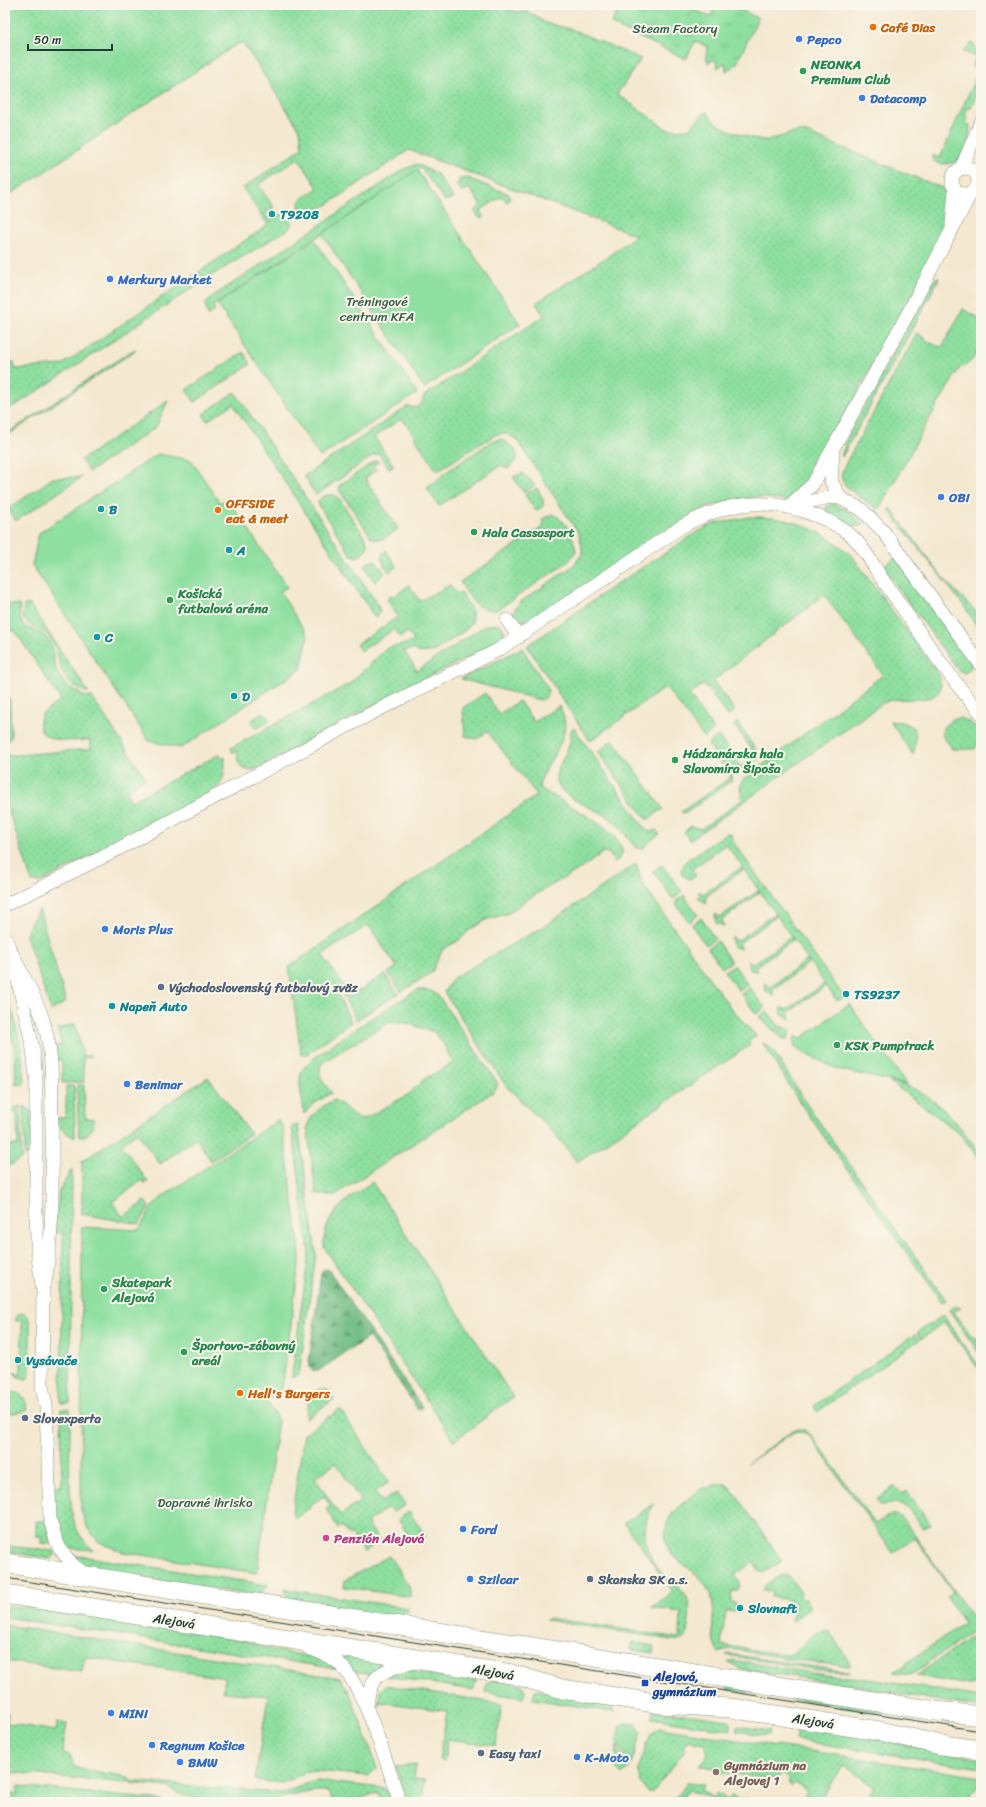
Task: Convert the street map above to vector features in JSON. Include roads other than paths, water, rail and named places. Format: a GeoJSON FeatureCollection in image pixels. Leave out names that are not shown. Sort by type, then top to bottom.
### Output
{"type":"FeatureCollection","features":[{"type":"Feature","properties":{"kind":"street"},"geometry":{"type":"LineString","coordinates":[[952,227],[956,190],[953,178],[961,169],[981,122]]}},
{"type":"Feature","properties":{"kind":"street"},"geometry":{"type":"LineString","coordinates":[[789,506],[813,484],[923,285],[952,227],[971,193],[978,185],[979,172],[961,169]]}},
{"type":"Feature","properties":{"kind":"street"},"geometry":{"type":"LineString","coordinates":[[956,190],[963,194],[971,193]]}},
{"type":"Feature","properties":{"kind":"street"},"geometry":{"type":"LineString","coordinates":[[834,447],[831,481],[840,498]]}},
{"type":"Feature","properties":{"kind":"street"},"geometry":{"type":"LineString","coordinates":[[813,484],[812,501],[825,519]]}},
{"type":"Feature","properties":{"kind":"street"},"geometry":{"type":"LineString","coordinates":[[789,506],[831,497],[840,498],[861,509],[883,531],[981,665]]}},
{"type":"Feature","properties":{"kind":"street"},"geometry":{"type":"LineString","coordinates":[[5,905],[105,856],[372,713],[498,650],[700,516],[740,505],[764,503],[789,506],[825,519],[843,530],[857,542],[943,664],[981,713]]}},
{"type":"Feature","properties":{"kind":"street"},"geometry":{"type":"LineString","coordinates":[[507,620],[519,637]]}},
{"type":"Feature","properties":{"kind":"street"},"geometry":{"type":"LineString","coordinates":[[5,938],[14,962],[28,1020],[35,1070],[37,1139],[36,1216],[38,1257],[43,1291],[42,1386],[46,1406],[50,1520],[56,1540],[68,1559],[88,1577]]}},
{"type":"Feature","properties":{"kind":"street"},"geometry":{"type":"LineString","coordinates":[[5,1563],[891,1704],[981,1716]]}},
{"type":"Feature","properties":{"kind":"street","name":"Alejová"},"geometry":{"type":"LineString","coordinates":[[5,1594],[512,1674],[562,1689],[662,1704],[730,1708],[879,1731],[941,1745],[981,1750]]}},
{"type":"Feature","properties":{"kind":"street"},"geometry":{"type":"LineString","coordinates":[[290,1639],[324,1654],[340,1664],[350,1677],[366,1711],[400,1802]]}},
{"type":"Feature","properties":{"kind":"street"},"geometry":{"type":"LineString","coordinates":[[366,1711],[368,1691],[376,1678],[392,1669],[424,1661]]}},
{"type":"Feature","properties":{"kind":"tram line"},"geometry":{"type":"LineString","coordinates":[[5,1578],[981,1731]]}},
{"type":"Feature","properties":{"kind":"place","name":"Café Dias"},"geometry":{"type":"Point","coordinates":[873,27]}},
{"type":"Feature","properties":{"kind":"place","name":"Pepco"},"geometry":{"type":"Point","coordinates":[799,39]}},
{"type":"Feature","properties":{"kind":"place","name":"NEONKA Premium Club"},"geometry":{"type":"Point","coordinates":[803,71]}},
{"type":"Feature","properties":{"kind":"place","name":"Datacomp"},"geometry":{"type":"Point","coordinates":[862,98]}},
{"type":"Feature","properties":{"kind":"place","name":"T9208"},"geometry":{"type":"Point","coordinates":[272,214]}},
{"type":"Feature","properties":{"kind":"place","name":"Merkury Market"},"geometry":{"type":"Point","coordinates":[110,279]}},
{"type":"Feature","properties":{"kind":"place","name":"OBI"},"geometry":{"type":"Point","coordinates":[941,497]}},
{"type":"Feature","properties":{"kind":"place","name":"B"},"geometry":{"type":"Point","coordinates":[101,509]}},
{"type":"Feature","properties":{"kind":"place","name":"OFFSIDE eat & meet"},"geometry":{"type":"Point","coordinates":[218,510]}},
{"type":"Feature","properties":{"kind":"place","name":"Hala Cassosport"},"geometry":{"type":"Point","coordinates":[474,532]}},
{"type":"Feature","properties":{"kind":"place","name":"A"},"geometry":{"type":"Point","coordinates":[229,550]}},
{"type":"Feature","properties":{"kind":"place","name":"Košická futbalová aréna"},"geometry":{"type":"Point","coordinates":[170,600]}},
{"type":"Feature","properties":{"kind":"place","name":"C"},"geometry":{"type":"Point","coordinates":[97,637]}},
{"type":"Feature","properties":{"kind":"place","name":"D"},"geometry":{"type":"Point","coordinates":[234,696]}},
{"type":"Feature","properties":{"kind":"place","name":"Hádzanárska hala Slavomíra Šipoša"},"geometry":{"type":"Point","coordinates":[675,760]}},
{"type":"Feature","properties":{"kind":"place","name":"Moris Plus"},"geometry":{"type":"Point","coordinates":[105,929]}},
{"type":"Feature","properties":{"kind":"place","name":"Východoslovenský futbalový zväz"},"geometry":{"type":"Point","coordinates":[161,987]}},
{"type":"Feature","properties":{"kind":"place","name":"TS9237"},"geometry":{"type":"Point","coordinates":[846,994]}},
{"type":"Feature","properties":{"kind":"place","name":"Napeň Auto"},"geometry":{"type":"Point","coordinates":[112,1006]}},
{"type":"Feature","properties":{"kind":"place","name":"KSK Pumptrack"},"geometry":{"type":"Point","coordinates":[837,1045]}},
{"type":"Feature","properties":{"kind":"place","name":"Benimar"},"geometry":{"type":"Point","coordinates":[127,1084]}},
{"type":"Feature","properties":{"kind":"place","name":"Skatepark Alejová"},"geometry":{"type":"Point","coordinates":[104,1289]}},
{"type":"Feature","properties":{"kind":"place","name":"Športovo-zábavný areál"},"geometry":{"type":"Point","coordinates":[184,1352]}},
{"type":"Feature","properties":{"kind":"place","name":"Vysávače"},"geometry":{"type":"Point","coordinates":[18,1360]}},
{"type":"Feature","properties":{"kind":"place","name":"Hell's Burgers"},"geometry":{"type":"Point","coordinates":[240,1393]}},
{"type":"Feature","properties":{"kind":"place","name":"Slovexperta"},"geometry":{"type":"Point","coordinates":[25,1418]}},
{"type":"Feature","properties":{"kind":"place","name":"Ford"},"geometry":{"type":"Point","coordinates":[463,1529]}},
{"type":"Feature","properties":{"kind":"place","name":"Penzión Alejová"},"geometry":{"type":"Point","coordinates":[326,1538]}},
{"type":"Feature","properties":{"kind":"place","name":"Szilcar"},"geometry":{"type":"Point","coordinates":[470,1579]}},
{"type":"Feature","properties":{"kind":"place","name":"Skanska SK a.s."},"geometry":{"type":"Point","coordinates":[590,1579]}},
{"type":"Feature","properties":{"kind":"place","name":"Slovnaft"},"geometry":{"type":"Point","coordinates":[740,1608]}},
{"type":"Feature","properties":{"kind":"place","name":"Alejová, gymnázium"},"geometry":{"type":"Point","coordinates":[645,1683]}},
{"type":"Feature","properties":{"kind":"place","name":"MINI"},"geometry":{"type":"Point","coordinates":[111,1713]}},
{"type":"Feature","properties":{"kind":"place","name":"Regnum Košice"},"geometry":{"type":"Point","coordinates":[152,1745]}},
{"type":"Feature","properties":{"kind":"place","name":"Easy taxi"},"geometry":{"type":"Point","coordinates":[481,1753]}},
{"type":"Feature","properties":{"kind":"place","name":"K-Moto"},"geometry":{"type":"Point","coordinates":[577,1757]}},
{"type":"Feature","properties":{"kind":"place","name":"BMW"},"geometry":{"type":"Point","coordinates":[180,1762]}},
{"type":"Feature","properties":{"kind":"place","name":"Gymnázium na Alejovej 1"},"geometry":{"type":"Point","coordinates":[716,1772]}},
{"type":"Feature","properties":{"kind":"park label","name":"Steam Factory"},"geometry":{"type":"Point","coordinates":[675,28]}},
{"type":"Feature","properties":{"kind":"park label","name":"Tréningové centrum KFA"},"geometry":{"type":"Point","coordinates":[377,308]}},
{"type":"Feature","properties":{"kind":"park label","name":"Dopravné ihrisko"},"geometry":{"type":"Point","coordinates":[205,1502]}}]}
